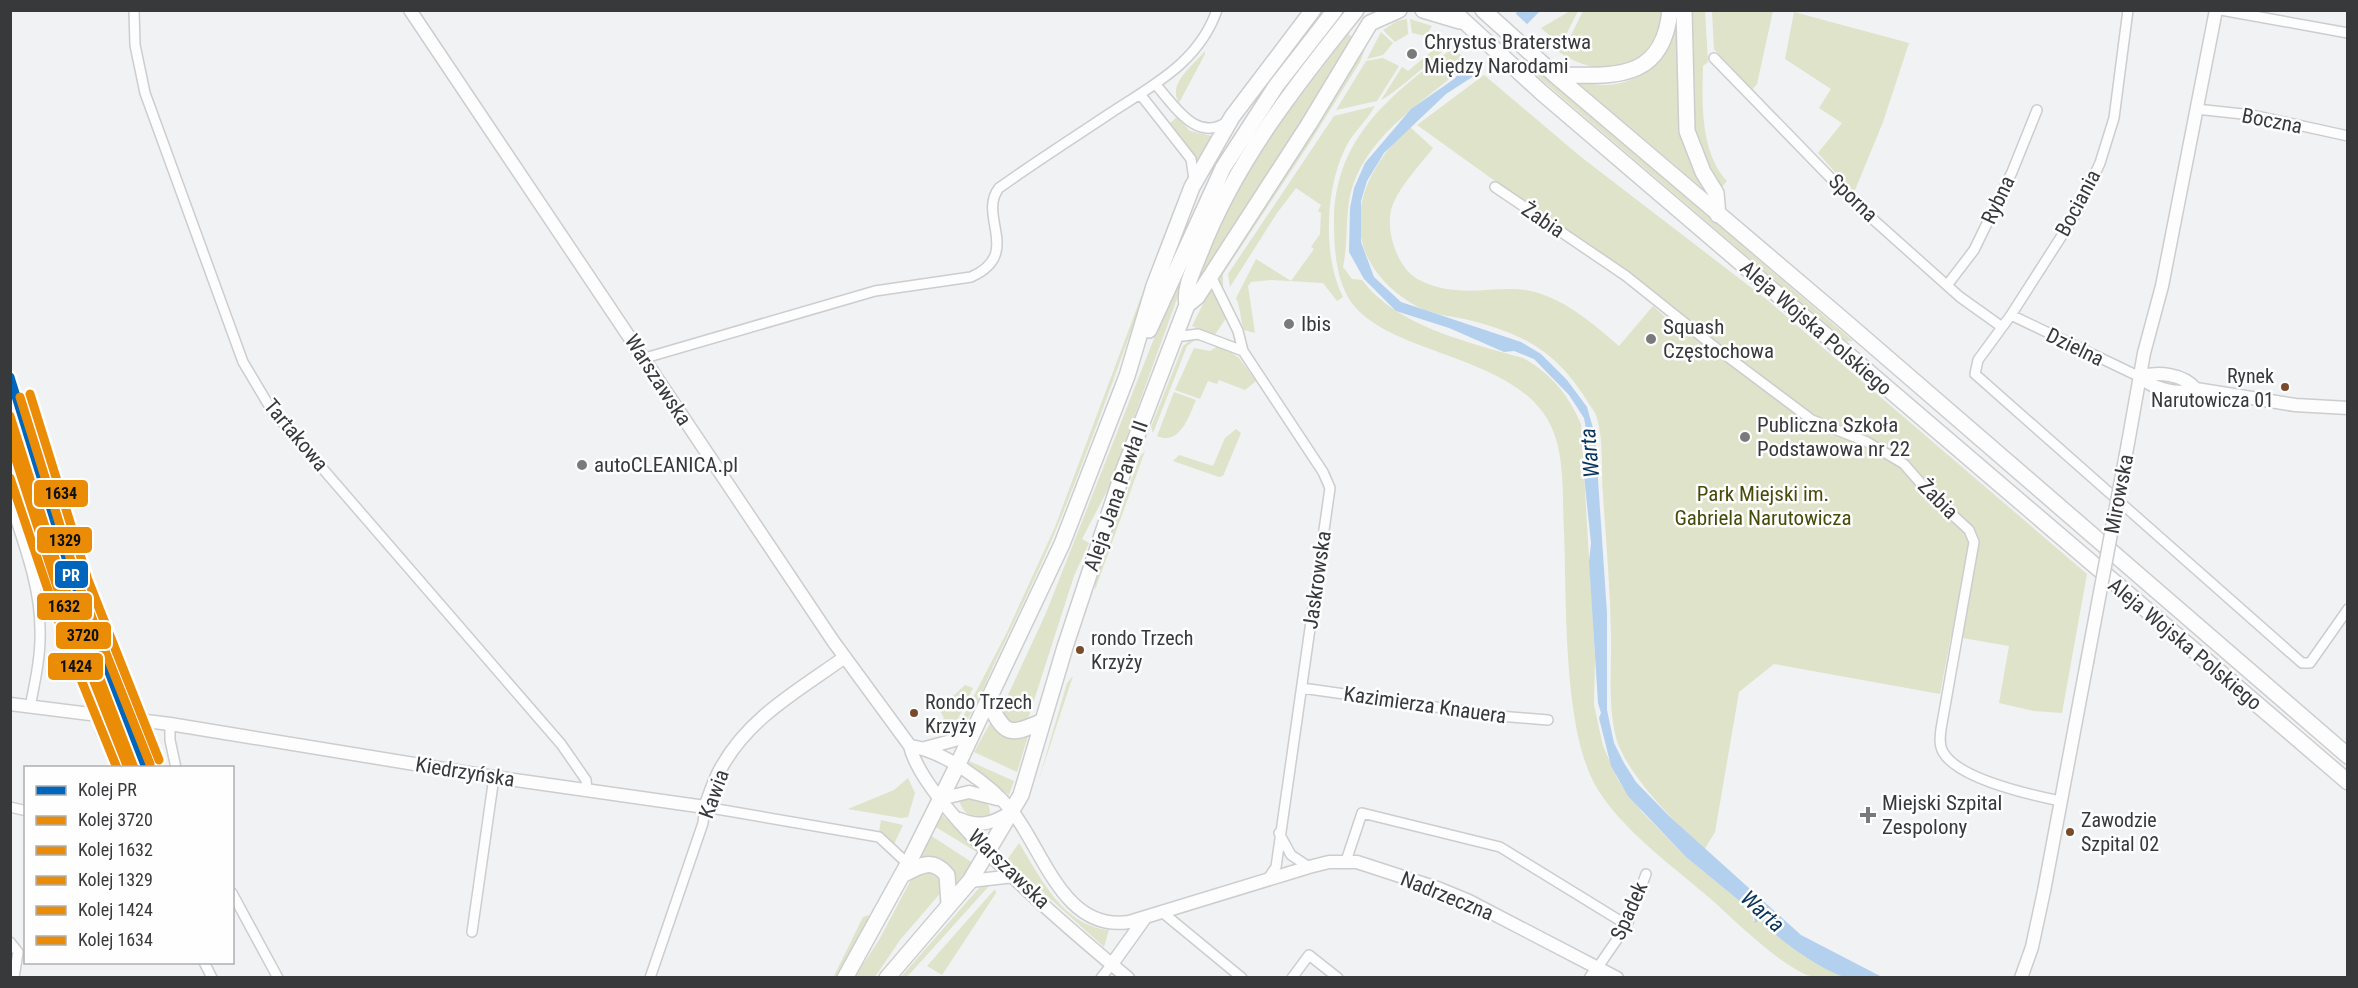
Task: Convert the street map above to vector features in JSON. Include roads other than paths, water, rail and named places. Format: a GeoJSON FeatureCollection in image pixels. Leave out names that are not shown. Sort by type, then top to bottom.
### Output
{"type":"FeatureCollection","features":[{"type":"Feature","properties":{"kind":"main road","name":"Aleja Jana Pawła II"},"geometry":{"type":"LineString","coordinates":[[845,978],[905,870],[957,766],[1062,544],[1127,375],[1154,286],[1192,187],[1232,117],[1313,10]]}},
{"type":"Feature","properties":{"kind":"main road","name":"Aleja Jana Pawła II"},"geometry":{"type":"LineString","coordinates":[[1127,375],[1167,291],[1205,202],[1242,135],[1283,91],[1335,10]]}},
{"type":"Feature","properties":{"kind":"main road"},"geometry":{"type":"LineString","coordinates":[[1187,305],[1185,292],[1214,221],[1283,91],[1356,10]]}},
{"type":"Feature","properties":{"kind":"main road"},"geometry":{"type":"LineString","coordinates":[[1370,16],[1399,10]]}},
{"type":"Feature","properties":{"kind":"main road"},"geometry":{"type":"LineString","coordinates":[[1423,10],[1463,21]]}},
{"type":"Feature","properties":{"kind":"main road","name":"Aleja Wojska Polskiego"},"geometry":{"type":"LineString","coordinates":[[1452,10],[1523,76],[2348,782]]}},
{"type":"Feature","properties":{"kind":"main road","name":"Aleja Wojska Polskiego"},"geometry":{"type":"LineString","coordinates":[[1483,10],[1555,75],[2348,756]]}},
{"type":"Feature","properties":{"kind":"main road"},"geometry":{"type":"LineString","coordinates":[[1555,75],[1614,76],[1637,68],[1659,48],[1666,32],[1670,10]]}},
{"type":"Feature","properties":{"kind":"main road"},"geometry":{"type":"LineString","coordinates":[[1684,10],[1687,131],[1703,172],[1716,193],[1718,215]]}},
{"type":"Feature","properties":{"kind":"main road","name":"Aleja Jana Pawła II"},"geometry":{"type":"LineString","coordinates":[[886,978],[970,881],[988,852],[1007,806],[1021,795],[1119,483],[1187,305],[1197,297],[1309,124],[1370,16]]}},
{"type":"Feature","properties":{"kind":"main road"},"geometry":{"type":"LineString","coordinates":[[988,701],[999,724],[1010,732],[1021,731],[1043,721]]}},
{"type":"Feature","properties":{"kind":"main road"},"geometry":{"type":"LineString","coordinates":[[905,870],[923,864],[939,867],[947,875],[949,904]]}},
{"type":"Feature","properties":{"kind":"street","name":"Tartakowa"},"geometry":{"type":"LineString","coordinates":[[134,10],[135,45],[145,93],[243,362],[254,385],[271,409],[394,548],[561,744],[586,780],[587,790]]}},
{"type":"Feature","properties":{"kind":"street","name":"Warszawska"},"geometry":{"type":"LineString","coordinates":[[410,10],[845,657],[910,746],[913,759],[940,799],[988,852],[1128,977]]}},
{"type":"Feature","properties":{"kind":"street"},"geometry":{"type":"LineString","coordinates":[[645,358],[875,291],[971,277],[980,273],[993,259],[997,248],[992,199],[999,188],[1140,94],[1168,78],[1196,50],[1206,35],[1217,10]]}},
{"type":"Feature","properties":{"kind":"street","name":"Bociania"},"geometry":{"type":"LineString","coordinates":[[2128,10],[2114,118],[2100,163],[2077,212],[2011,315],[1978,360],[1975,374],[2302,663],[2310,663],[2315,658],[2348,609]]}},
{"type":"Feature","properties":{"kind":"street","name":"Mirowska"},"geometry":{"type":"LineString","coordinates":[[2021,978],[2034,938],[2140,377],[2162,286],[2216,10]]}},
{"type":"Feature","properties":{"kind":"street"},"geometry":{"type":"LineString","coordinates":[[2221,10],[2348,33]]}},
{"type":"Feature","properties":{"kind":"street","name":"Sporna"},"geometry":{"type":"LineString","coordinates":[[1714,58],[1857,205],[1976,309],[2002,327]]}},
{"type":"Feature","properties":{"kind":"street"},"geometry":{"type":"LineString","coordinates":[[1156,85],[1187,121],[1196,126],[1216,127],[1232,117]]}},
{"type":"Feature","properties":{"kind":"street"},"geometry":{"type":"LineString","coordinates":[[1140,94],[1191,159],[1195,170],[1192,187]]}},
{"type":"Feature","properties":{"kind":"street","name":"Boczna"},"geometry":{"type":"LineString","coordinates":[[2196,109],[2252,115],[2348,136]]}},
{"type":"Feature","properties":{"kind":"street","name":"Rybna"},"geometry":{"type":"LineString","coordinates":[[1948,284],[1974,250],[2013,172],[2037,110]]}},
{"type":"Feature","properties":{"kind":"street","name":"Żabia"},"geometry":{"type":"LineString","coordinates":[[1495,187],[1626,276],[1716,348],[1812,420],[1868,442],[1904,464],[1930,495],[1969,530],[1974,542],[1941,729],[1941,748],[1952,763],[1973,775],[2060,801]]}},
{"type":"Feature","properties":{"kind":"street","name":"Jaskrowska"},"geometry":{"type":"LineString","coordinates":[[1210,274],[1238,331],[1243,351],[1323,472],[1329,488],[1276,867],[1267,879]]}},
{"type":"Feature","properties":{"kind":"street","name":"Dzielna"},"geometry":{"type":"LineString","coordinates":[[2011,315],[2140,377]]}},
{"type":"Feature","properties":{"kind":"street"},"geometry":{"type":"LineString","coordinates":[[1175,338],[1198,334],[1243,351]]}},
{"type":"Feature","properties":{"kind":"street"},"geometry":{"type":"LineString","coordinates":[[2140,377],[2153,373],[2188,380],[2196,389],[2295,405],[2348,408]]}},
{"type":"Feature","properties":{"kind":"street"},"geometry":{"type":"LineString","coordinates":[[10,502],[36,589],[39,608],[41,630],[30,707]]}},
{"type":"Feature","properties":{"kind":"street","name":"Kawia"},"geometry":{"type":"LineString","coordinates":[[650,978],[703,823],[705,807],[720,770],[749,729],[773,708],[845,657]]}},
{"type":"Feature","properties":{"kind":"street","name":"Kazimierza Knauera"},"geometry":{"type":"LineString","coordinates":[[1302,688],[1499,716],[1548,720]]}},
{"type":"Feature","properties":{"kind":"street","name":"Kiedrzyńska"},"geometry":{"type":"LineString","coordinates":[[10,704],[170,724],[494,777],[705,807],[879,837],[905,870]]}},
{"type":"Feature","properties":{"kind":"street"},"geometry":{"type":"LineString","coordinates":[[101,716],[100,730],[117,766]]}},
{"type":"Feature","properties":{"kind":"street"},"geometry":{"type":"LineString","coordinates":[[170,724],[170,740],[176,766]]}},
{"type":"Feature","properties":{"kind":"street","name":"Warszawska"},"geometry":{"type":"LineString","coordinates":[[925,748],[955,740],[959,736],[972,732]]}},
{"type":"Feature","properties":{"kind":"street","name":"Warszawska"},"geometry":{"type":"LineString","coordinates":[[910,746],[925,748],[957,766],[978,779],[1007,806],[1063,892],[1076,908],[1093,920]]}},
{"type":"Feature","properties":{"kind":"street"},"geometry":{"type":"LineString","coordinates":[[472,932],[494,777]]}},
{"type":"Feature","properties":{"kind":"street"},"geometry":{"type":"LineString","coordinates":[[940,799],[976,792],[1007,806],[985,825],[970,823],[958,818]]}},
{"type":"Feature","properties":{"kind":"street"},"geometry":{"type":"LineString","coordinates":[[10,807],[23,810]]}},
{"type":"Feature","properties":{"kind":"street"},"geometry":{"type":"LineString","coordinates":[[1346,861],[1362,813],[1500,847],[1627,926]]}},
{"type":"Feature","properties":{"kind":"street"},"geometry":{"type":"LineString","coordinates":[[1279,833],[1291,855],[1309,867]]}},
{"type":"Feature","properties":{"kind":"street","name":"Nadrzeczna"},"geometry":{"type":"LineString","coordinates":[[1093,920],[1121,924],[1309,867],[1346,861],[1369,865],[1469,901],[1617,978]]}},
{"type":"Feature","properties":{"kind":"street","name":"Spadek"},"geometry":{"type":"LineString","coordinates":[[1591,978],[1627,926],[1646,874]]}},
{"type":"Feature","properties":{"kind":"street"},"geometry":{"type":"LineString","coordinates":[[970,881],[1014,876]]}},
{"type":"Feature","properties":{"kind":"street"},"geometry":{"type":"LineString","coordinates":[[234,897],[278,978]]}},
{"type":"Feature","properties":{"kind":"street"},"geometry":{"type":"LineString","coordinates":[[1162,912],[1242,978]]}},
{"type":"Feature","properties":{"kind":"street"},"geometry":{"type":"LineString","coordinates":[[1101,978],[1145,918]]}},
{"type":"Feature","properties":{"kind":"street"},"geometry":{"type":"LineString","coordinates":[[10,942],[18,952],[14,978]]}},
{"type":"Feature","properties":{"kind":"street"},"geometry":{"type":"LineString","coordinates":[[1128,942],[1125,960],[1128,977]]}},
{"type":"Feature","properties":{"kind":"street"},"geometry":{"type":"LineString","coordinates":[[1292,978],[1309,956],[1338,978]]}},
{"type":"Feature","properties":{"kind":"street"},"geometry":{"type":"LineString","coordinates":[[205,964],[212,978]]}},
{"type":"Feature","properties":{"kind":"water","name":"Warta"},"geometry":{"type":"Polygon","coordinates":[[[1518,11],[1540,11],[1480,72],[1446,94],[1384,153],[1367,181],[1361,201],[1361,242],[1374,277],[1401,302],[1521,342],[1541,354],[1567,380],[1587,407],[1595,435],[1607,613],[1607,710],[1614,743],[1624,763],[1636,782],[1669,816],[1801,935],[1882,977],[1854,978],[1836,974],[1787,944],[1761,919],[1755,923],[1753,912],[1686,857],[1628,796],[1611,766],[1599,718],[1601,713],[1598,703],[1589,562],[1591,543],[1583,466],[1587,434],[1584,418],[1569,395],[1534,359],[1514,351],[1504,352],[1449,328],[1396,311],[1364,279],[1349,252],[1350,208],[1354,188],[1365,163],[1411,109],[1454,79],[1518,11]]]}},
{"type":"Feature","properties":{"kind":"rail line","name":"PR"},"geometry":{"type":"LineString","coordinates":[[10,377],[71,574],[145,766]]}},
{"type":"Feature","properties":{"kind":"rail line","name":"1634"},"geometry":{"type":"LineString","coordinates":[[30,394],[88,580],[159,760]]}},
{"type":"Feature","properties":{"kind":"rail line","name":"1329"},"geometry":{"type":"LineString","coordinates":[[20,397],[78,583],[150,764]]}},
{"type":"Feature","properties":{"kind":"rail line","name":"3720"},"geometry":{"type":"LineString","coordinates":[[10,416],[61,577],[133,766]]}},
{"type":"Feature","properties":{"kind":"rail line","name":"1632"},"geometry":{"type":"LineString","coordinates":[[10,441],[58,590],[127,766]]}},
{"type":"Feature","properties":{"kind":"rail line","name":"1424"},"geometry":{"type":"LineString","coordinates":[[10,478],[65,640],[116,766]]}},
{"type":"Feature","properties":{"kind":"place","name":"Chrystus Braterstwa Między Narodami"},"geometry":{"type":"Point","coordinates":[1412,54]}},
{"type":"Feature","properties":{"kind":"place","name":"Ibis"},"geometry":{"type":"Point","coordinates":[1289,324]}},
{"type":"Feature","properties":{"kind":"place","name":"Squash Częstochowa"},"geometry":{"type":"Point","coordinates":[1651,339]}},
{"type":"Feature","properties":{"kind":"place","name":"Rynek Narutowicza 01"},"geometry":{"type":"Point","coordinates":[2285,387]}},
{"type":"Feature","properties":{"kind":"place","name":"Publiczna Szkoła Podstawowa nr 22"},"geometry":{"type":"Point","coordinates":[1745,437]}},
{"type":"Feature","properties":{"kind":"place","name":"autoCLEANICA.pl"},"geometry":{"type":"Point","coordinates":[582,465]}},
{"type":"Feature","properties":{"kind":"place","name":"rondo Trzech Krzyży"},"geometry":{"type":"Point","coordinates":[1080,650]}},
{"type":"Feature","properties":{"kind":"place","name":"Rondo Trzech Krzyży"},"geometry":{"type":"Point","coordinates":[914,713]}},
{"type":"Feature","properties":{"kind":"place","name":"Miejski Szpital Zespolony"},"geometry":{"type":"Point","coordinates":[1868,815]}},
{"type":"Feature","properties":{"kind":"place","name":"Zawodzie Szpital 02"},"geometry":{"type":"Point","coordinates":[2070,832]}},
{"type":"Feature","properties":{"kind":"park label","name":"Park Miejski im. Gabriela Narutowicza"},"geometry":{"type":"Point","coordinates":[1763,506]}}]}
